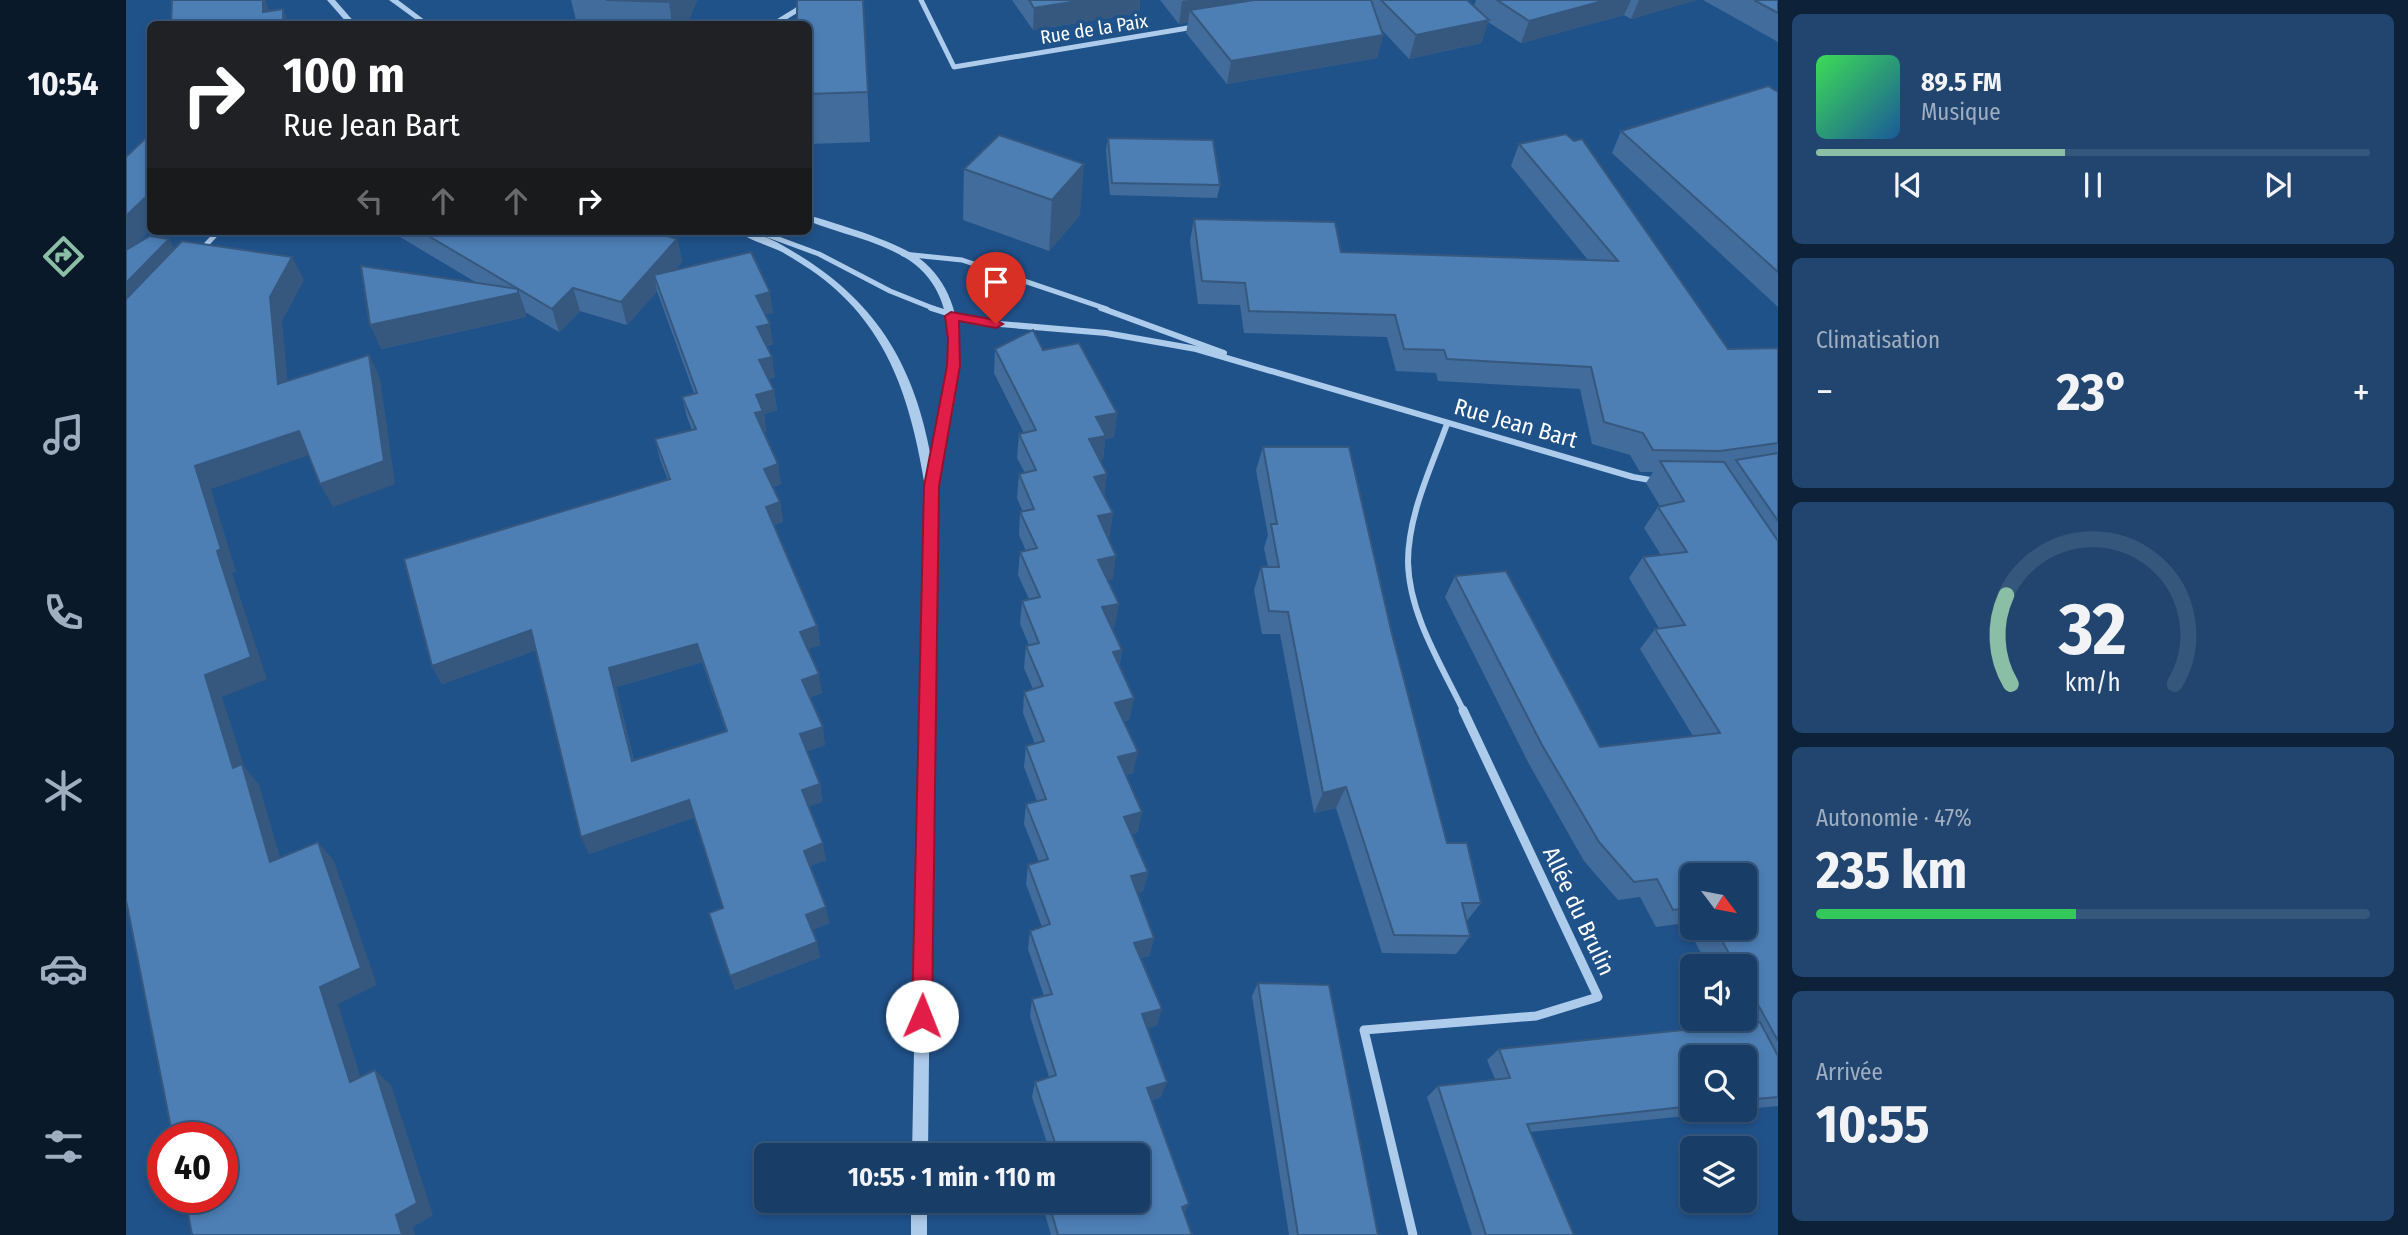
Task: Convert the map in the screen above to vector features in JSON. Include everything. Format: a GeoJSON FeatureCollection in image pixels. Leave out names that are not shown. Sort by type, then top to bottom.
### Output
{"type":"FeatureCollection","features":[{"type":"Feature","properties":{"kind":"street"},"geometry":{"type":"LineString","coordinates":[[331,0],[349,21]]}},
{"type":"Feature","properties":{"kind":"street"},"geometry":{"type":"LineString","coordinates":[[393,0],[422,21]]}},
{"type":"Feature","properties":{"kind":"street"},"geometry":{"type":"LineString","coordinates":[[779,21],[797,10],[804,0]]}},
{"type":"Feature","properties":{"kind":"street","name":"Rue de la Paix"},"geometry":{"type":"LineString","coordinates":[[921,0],[954,67],[1203,25]]}},
{"type":"Feature","properties":{"kind":"street","name":"Rue Jean Bart"},"geometry":{"type":"LineString","coordinates":[[812,220],[901,254],[929,253],[967,261],[1176,333],[1247,363]]}},
{"type":"Feature","properties":{"kind":"street"},"geometry":{"type":"LineString","coordinates":[[191,261],[215,235]]}},
{"type":"Feature","properties":{"kind":"street"},"geometry":{"type":"LineString","coordinates":[[751,235],[817,269],[865,312],[885,340],[911,393],[922,426],[932,486]]}},
{"type":"Feature","properties":{"kind":"street","name":"Rue Jean Bart"},"geometry":{"type":"LineString","coordinates":[[768,235],[819,254],[890,291],[951,316],[976,322],[1117,335],[1247,363],[1633,477],[1670,482]]}},
{"type":"Feature","properties":{"kind":"street"},"geometry":{"type":"LineString","coordinates":[[901,254],[930,273],[939,285],[951,316],[955,339],[954,366],[932,486],[920,1143]]}},
{"type":"Feature","properties":{"kind":"street","name":"Allée du Brulin"},"geometry":{"type":"LineString","coordinates":[[1413,1235],[1364,1031],[1536,1016],[1598,998],[1420,618],[1409,580],[1410,546],[1419,503],[1447,424]]}},
{"type":"Feature","properties":{"kind":"street"},"geometry":{"type":"LineString","coordinates":[[919,1213],[919,1235]]}},
{"type":"Feature","properties":{"kind":"building"},"geometry":{"type":"Polygon","coordinates":[[[172,0],[263,0],[263,12],[283,9],[283,21],[171,21],[172,0]]]}},
{"type":"Feature","properties":{"kind":"building"},"geometry":{"type":"Polygon","coordinates":[[[606,0],[669,0],[669,2],[606,0]]]}},
{"type":"Feature","properties":{"kind":"building"},"geometry":{"type":"Polygon","coordinates":[[[797,0],[863,0],[868,92],[812,94],[812,21],[797,21],[797,0]]]}},
{"type":"Feature","properties":{"kind":"building"},"geometry":{"type":"Polygon","coordinates":[[[1029,0],[1084,0],[1034,8],[1029,0]]]}},
{"type":"Feature","properties":{"kind":"building"},"geometry":{"type":"Polygon","coordinates":[[[1254,0],[1371,0],[1383,35],[1231,61],[1190,10],[1254,0]]]}},
{"type":"Feature","properties":{"kind":"building"},"geometry":{"type":"Polygon","coordinates":[[[1381,0],[1467,0],[1489,20],[1416,35],[1381,0]]]}},
{"type":"Feature","properties":{"kind":"building"},"geometry":{"type":"Polygon","coordinates":[[[1497,0],[1606,0],[1529,21],[1497,0]]]}},
{"type":"Feature","properties":{"kind":"building"},"geometry":{"type":"Polygon","coordinates":[[[1754,0],[1778,0],[1778,13],[1754,0]]]}},
{"type":"Feature","properties":{"kind":"building"},"geometry":{"type":"Polygon","coordinates":[[[1768,86],[1778,92],[1778,272],[1621,131],[1768,86]]]}},
{"type":"Feature","properties":{"kind":"building"},"geometry":{"type":"Polygon","coordinates":[[[1566,134],[1574,141],[1582,139],[1728,349],[1778,348],[1778,443],[1720,451],[1653,450],[1643,433],[1604,422],[1591,367],[1447,359],[1444,350],[1404,349],[1395,315],[1249,311],[1245,283],[1202,281],[1194,219],[1335,222],[1341,252],[1618,261],[1519,144],[1566,134]]]}},
{"type":"Feature","properties":{"kind":"building"},"geometry":{"type":"Polygon","coordinates":[[[999,135],[1084,164],[1052,200],[964,169],[999,135]]]}},
{"type":"Feature","properties":{"kind":"building"},"geometry":{"type":"Polygon","coordinates":[[[147,137],[147,196],[126,216],[126,157],[147,137]]]}},
{"type":"Feature","properties":{"kind":"building"},"geometry":{"type":"Polygon","coordinates":[[[1108,138],[1213,140],[1220,185],[1112,183],[1108,138]]]}},
{"type":"Feature","properties":{"kind":"building"},"geometry":{"type":"Polygon","coordinates":[[[427,235],[663,235],[677,239],[621,302],[573,288],[552,309],[427,235]]]}},
{"type":"Feature","properties":{"kind":"building"},"geometry":{"type":"Polygon","coordinates":[[[150,236],[169,239],[126,283],[126,250],[150,236]]]}},
{"type":"Feature","properties":{"kind":"building"},"geometry":{"type":"Polygon","coordinates":[[[182,241],[292,257],[270,297],[278,384],[369,355],[384,461],[320,484],[299,431],[195,466],[221,549],[217,551],[251,657],[205,675],[233,768],[242,764],[270,862],[318,842],[361,968],[320,987],[350,1082],[375,1070],[417,1203],[396,1215],[402,1235],[192,1235],[188,1213],[238,1213],[238,1122],[170,1122],[126,900],[126,299],[182,241]]]}},
{"type":"Feature","properties":{"kind":"building"},"geometry":{"type":"Polygon","coordinates":[[[751,252],[770,292],[756,296],[770,324],[757,327],[772,357],[759,360],[774,390],[756,395],[763,411],[755,413],[778,464],[764,469],[780,502],[766,507],[817,626],[800,632],[819,674],[802,680],[823,727],[800,734],[820,784],[802,790],[823,843],[804,851],[826,907],[806,915],[817,942],[730,976],[709,913],[723,908],[689,800],[581,837],[531,630],[432,666],[404,559],[670,479],[655,439],[696,429],[682,397],[697,393],[654,275],[751,252]],[[697,644],[609,668],[632,761],[727,731],[697,644]]]}},
{"type":"Feature","properties":{"kind":"building"},"geometry":{"type":"Polygon","coordinates":[[[361,266],[518,289],[518,293],[370,325],[361,266]]]}},
{"type":"Feature","properties":{"kind":"building"},"geometry":{"type":"Polygon","coordinates":[[[1033,330],[1043,350],[1079,343],[1117,413],[1096,417],[1106,436],[1089,439],[1107,474],[1094,477],[1113,513],[1098,516],[1116,556],[1098,560],[1119,604],[1102,607],[1122,650],[1113,652],[1134,698],[1115,703],[1138,752],[1118,757],[1142,812],[1124,817],[1148,872],[1131,876],[1154,938],[1134,943],[1162,1009],[1142,1014],[1167,1082],[1147,1088],[1189,1204],[1182,1207],[1192,1235],[1058,1235],[1052,1213],[1150,1213],[1150,1143],[1055,1143],[1035,1082],[1056,1075],[1032,999],[1052,994],[1030,931],[1050,924],[1028,865],[1048,859],[1026,804],[1046,799],[1026,746],[1044,741],[1024,692],[1043,686],[1026,646],[1039,643],[1022,601],[1040,597],[1020,552],[1037,548],[1020,512],[1034,509],[1019,474],[1036,470],[1019,434],[1036,430],[995,349],[1033,330]]]}},
{"type":"Feature","properties":{"kind":"building"},"geometry":{"type":"Polygon","coordinates":[[[1263,447],[1349,447],[1392,634],[1447,843],[1467,843],[1481,903],[1462,903],[1470,936],[1394,935],[1346,787],[1323,793],[1288,612],[1269,611],[1261,567],[1279,567],[1271,524],[1277,524],[1263,447]]]}},
{"type":"Feature","properties":{"kind":"building"},"geometry":{"type":"Polygon","coordinates":[[[1778,453],[1778,521],[1736,460],[1778,453]]]}},
{"type":"Feature","properties":{"kind":"building"},"geometry":{"type":"Polygon","coordinates":[[[1660,461],[1724,462],[1778,541],[1778,1041],[1757,1003],[1757,954],[1729,954],[1722,940],[1757,940],[1757,863],[1680,863],[1680,909],[1673,910],[1657,879],[1634,882],[1599,842],[1542,745],[1455,576],[1506,571],[1600,747],[1720,733],[1655,629],[1685,625],[1643,557],[1687,552],[1658,507],[1684,501],[1660,461]]]}},
{"type":"Feature","properties":{"kind":"building"},"geometry":{"type":"Polygon","coordinates":[[[1258,983],[1329,985],[1378,1235],[1298,1235],[1258,983]]]}},
{"type":"Feature","properties":{"kind":"building"},"geometry":{"type":"Polygon","coordinates":[[[1757,1022],[1760,1022],[1778,1056],[1778,1097],[1757,1099],[1757,1045],[1680,1045],[1680,1107],[1527,1124],[1574,1235],[1486,1235],[1438,1086],[1510,1078],[1499,1049],[1680,1030],[1757,1031],[1757,1022]]]}},
{"type":"Feature","properties":{"kind":"route"},"geometry":{"type":"LineString","coordinates":[[922,1016],[932,486],[954,366],[955,339],[951,316],[996,324]]}}]}
